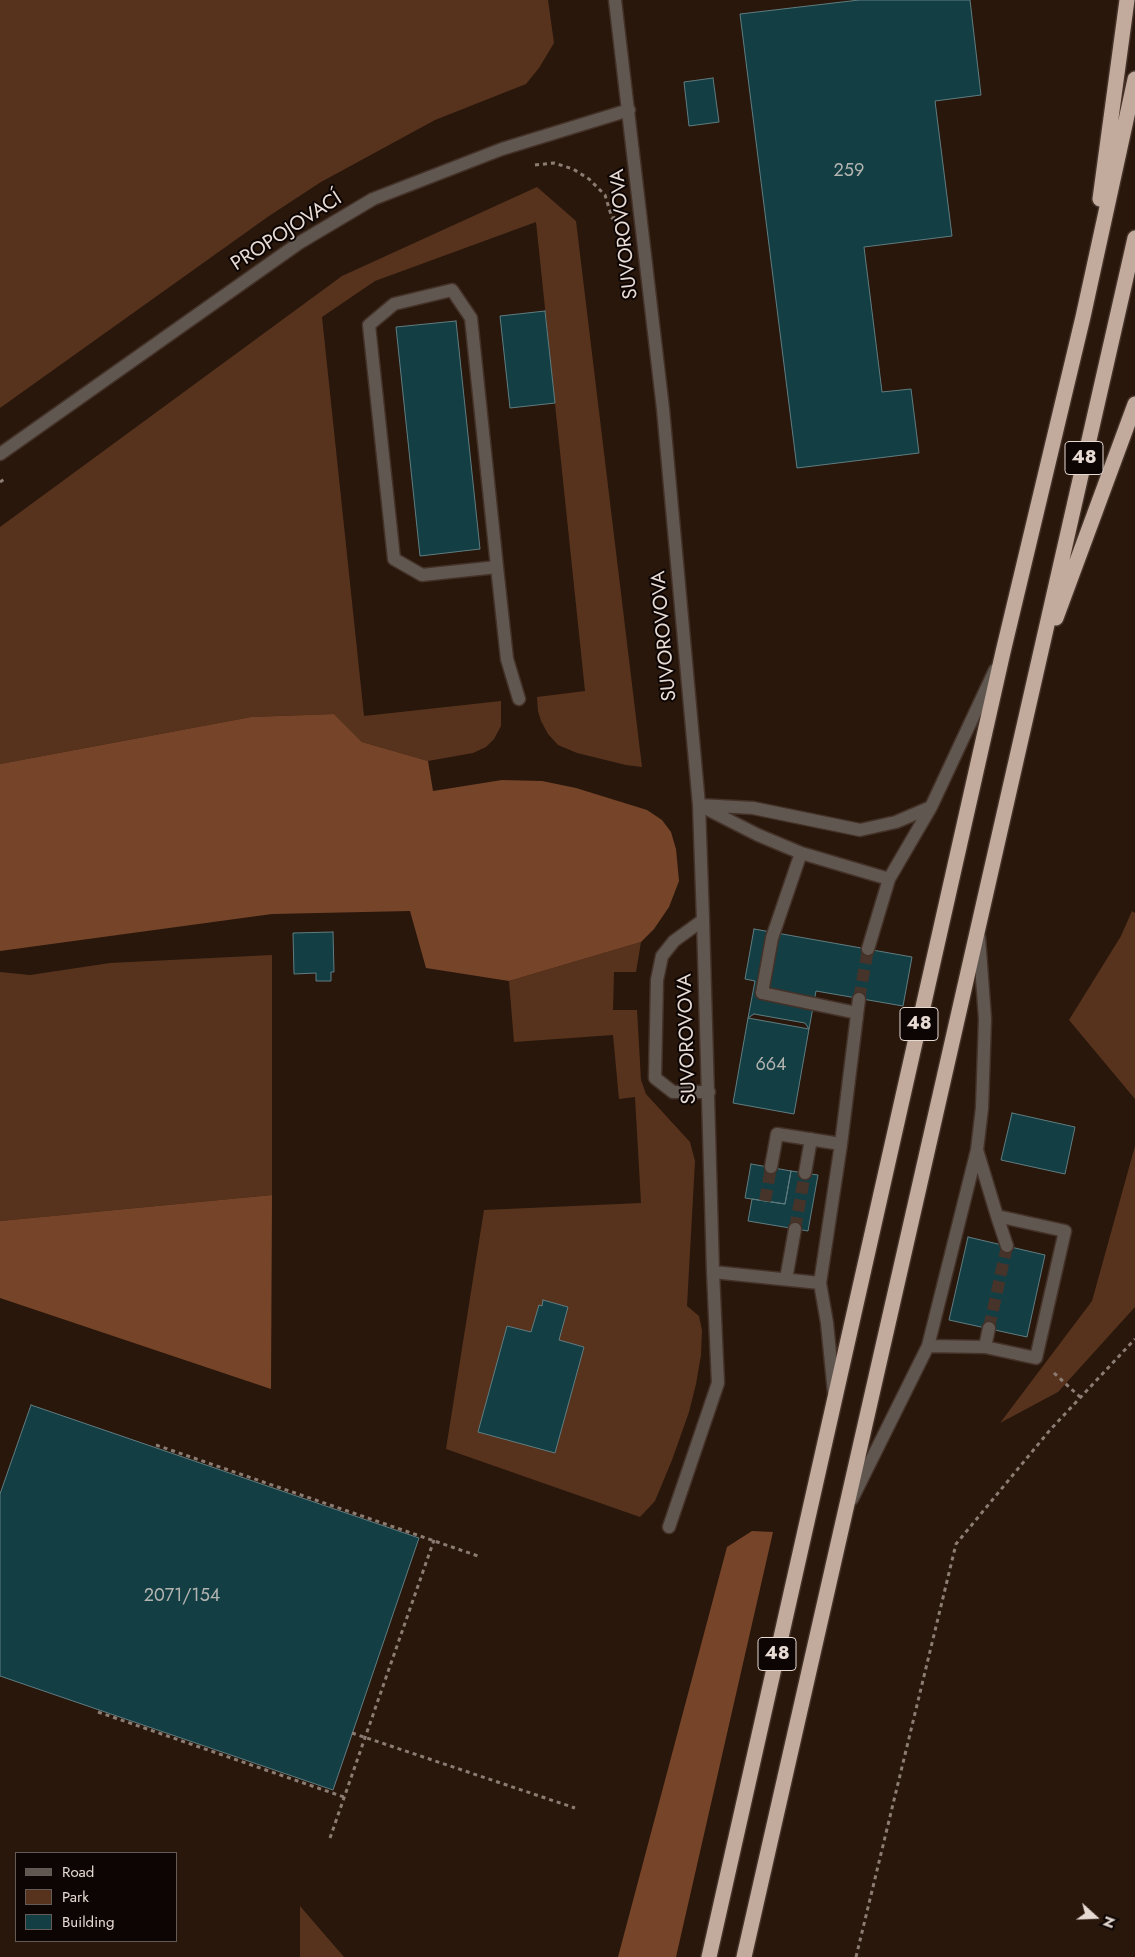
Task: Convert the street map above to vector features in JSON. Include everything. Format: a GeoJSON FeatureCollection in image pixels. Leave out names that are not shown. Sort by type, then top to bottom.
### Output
{"type":"FeatureCollection","features":[{"type":"Feature","properties":{"kind":"highway"},"geometry":{"type":"LineString","coordinates":[[1083,317],[1127,0]]}},
{"type":"Feature","properties":{"kind":"highway","name":"48"},"geometry":{"type":"LineString","coordinates":[[709,1957],[834,1395],[1003,652],[1083,317],[1135,79]]}},
{"type":"Feature","properties":{"kind":"highway","name":"48"},"geometry":{"type":"LineString","coordinates":[[744,1957],[1135,238]]}},
{"type":"Feature","properties":{"kind":"highway"},"geometry":{"type":"LineString","coordinates":[[1034,678],[1135,404]]}},
{"type":"Feature","properties":{"kind":"street","name":"SUVOROVOVA"},"geometry":{"type":"LineString","coordinates":[[616,0],[663,409],[699,805],[709,1092],[713,1272],[718,1383],[669,1527]]}},
{"type":"Feature","properties":{"kind":"street","name":"PROPOJOVACÍ"},"geometry":{"type":"LineString","coordinates":[[0,454],[292,248],[373,199],[502,149],[630,110]]}},
{"type":"Feature","properties":{"kind":"street"},"geometry":{"type":"LineString","coordinates":[[497,567],[422,575],[394,559],[369,325],[394,304],[452,290],[472,318],[507,660],[519,699]]}},
{"type":"Feature","properties":{"kind":"street"},"geometry":{"type":"LineString","coordinates":[[868,949],[889,879],[931,807],[1003,652]]}},
{"type":"Feature","properties":{"kind":"street"},"geometry":{"type":"LineString","coordinates":[[699,805],[753,808],[860,830],[896,822],[931,807]]}},
{"type":"Feature","properties":{"kind":"street"},"geometry":{"type":"LineString","coordinates":[[699,805],[758,835],[802,853],[889,879]]}},
{"type":"Feature","properties":{"kind":"street"},"geometry":{"type":"LineString","coordinates":[[802,853],[772,938],[762,993],[857,1013]]}},
{"type":"Feature","properties":{"kind":"street"},"geometry":{"type":"LineString","coordinates":[[703,920],[674,942],[662,956],[657,980],[655,1078],[673,1092],[709,1092]]}},
{"type":"Feature","properties":{"kind":"street"},"geometry":{"type":"LineString","coordinates":[[844,1515],[928,1346],[977,1150],[982,1108],[985,1019],[978,931]]}},
{"type":"Feature","properties":{"kind":"street"},"geometry":{"type":"LineString","coordinates":[[834,1395],[827,1323],[820,1283],[841,1144],[859,999]]}},
{"type":"Feature","properties":{"kind":"street"},"geometry":{"type":"LineString","coordinates":[[771,1167],[777,1134],[841,1144]]}},
{"type":"Feature","properties":{"kind":"street"},"geometry":{"type":"LineString","coordinates":[[805,1173],[811,1139]]}},
{"type":"Feature","properties":{"kind":"street"},"geometry":{"type":"LineString","coordinates":[[977,1150],[1006,1246]]}},
{"type":"Feature","properties":{"kind":"street"},"geometry":{"type":"LineString","coordinates":[[928,1346],[985,1347],[1036,1358],[1065,1231],[997,1216]]}},
{"type":"Feature","properties":{"kind":"street"},"geometry":{"type":"LineString","coordinates":[[786,1279],[795,1229]]}},
{"type":"Feature","properties":{"kind":"street"},"geometry":{"type":"LineString","coordinates":[[713,1272],[820,1283]]}},
{"type":"Feature","properties":{"kind":"street"},"geometry":{"type":"LineString","coordinates":[[985,1347],[989,1328]]}},
{"type":"Feature","properties":{"kind":"path"},"geometry":{"type":"LineString","coordinates":[[526,166],[554,163],[572,169],[589,179],[605,195],[612,218],[642,215]]}},
{"type":"Feature","properties":{"kind":"path"},"geometry":{"type":"LineString","coordinates":[[0,482],[8,476]]}},
{"type":"Feature","properties":{"kind":"path"},"geometry":{"type":"LineString","coordinates":[[856,1957],[956,1544],[1050,1430],[1135,1339]]}},
{"type":"Feature","properties":{"kind":"path"},"geometry":{"type":"LineString","coordinates":[[1036,1358],[1080,1397]]}},
{"type":"Feature","properties":{"kind":"path"},"geometry":{"type":"LineString","coordinates":[[156,1445],[478,1556]]}},
{"type":"Feature","properties":{"kind":"path"},"geometry":{"type":"LineString","coordinates":[[330,1838],[434,1540]]}},
{"type":"Feature","properties":{"kind":"path"},"geometry":{"type":"LineString","coordinates":[[98,1712],[344,1797]]}},
{"type":"Feature","properties":{"kind":"path"},"geometry":{"type":"LineString","coordinates":[[352,1733],[575,1808]]}},
{"type":"Feature","properties":{"kind":"green space"},"geometry":{"type":"Polygon","coordinates":[[[0,0],[548,0],[554,43],[539,68],[526,84],[435,120],[321,182],[269,216],[0,408],[0,0]]]}},
{"type":"Feature","properties":{"kind":"green space"},"geometry":{"type":"Polygon","coordinates":[[[537,187],[576,221],[642,767],[577,753],[558,745],[548,734],[538,711],[537,697],[585,691],[536,222],[375,281],[322,317],[364,716],[501,701],[501,726],[494,739],[486,747],[473,753],[428,761],[362,742],[334,714],[251,717],[0,764],[0,527],[342,276],[537,187]]]}},
{"type":"Feature","properties":{"kind":"green space"},"geometry":{"type":"Polygon","coordinates":[[[1132,911],[1135,913],[1135,1099],[1069,1020],[1121,936],[1132,911]]]}},
{"type":"Feature","properties":{"kind":"green space"},"geometry":{"type":"Polygon","coordinates":[[[641,942],[636,972],[614,972],[613,1010],[637,1010],[641,1080],[646,1094],[690,1142],[695,1161],[687,1306],[699,1316],[702,1330],[701,1355],[689,1412],[655,1501],[640,1517],[446,1449],[484,1210],[641,1203],[635,1097],[619,1099],[613,1035],[514,1042],[509,981],[641,942]]]}},
{"type":"Feature","properties":{"kind":"green space"},"geometry":{"type":"Polygon","coordinates":[[[272,955],[272,1195],[0,1221],[0,972],[30,975],[110,963],[272,955]]]}},
{"type":"Feature","properties":{"kind":"green space"},"geometry":{"type":"Polygon","coordinates":[[[1135,1146],[1135,1307],[1058,1392],[1000,1423],[1092,1301],[1135,1146]]]}},
{"type":"Feature","properties":{"kind":"green space"},"geometry":{"type":"Polygon","coordinates":[[[300,1906],[344,1957],[300,1957],[300,1906]]]}},
{"type":"Feature","properties":{"kind":"shaded area"},"geometry":{"type":"Polygon","coordinates":[[[334,714],[362,742],[428,761],[433,791],[502,780],[542,781],[576,788],[647,810],[662,820],[671,832],[676,849],[679,881],[669,907],[654,929],[641,942],[509,981],[426,968],[410,911],[272,914],[0,951],[0,764],[251,717],[334,714]]]}},
{"type":"Feature","properties":{"kind":"shaded area"},"geometry":{"type":"Polygon","coordinates":[[[272,1195],[271,1389],[0,1298],[0,1221],[272,1195]]]}},
{"type":"Feature","properties":{"kind":"shaded area"},"geometry":{"type":"Polygon","coordinates":[[[752,1531],[773,1532],[676,1957],[618,1957],[727,1547],[752,1531]]]}},
{"type":"Feature","properties":{"kind":"building"},"geometry":{"type":"Polygon","coordinates":[[[859,0],[970,0],[981,95],[935,101],[952,236],[864,247],[882,392],[911,389],[919,453],[797,468],[740,14],[859,0]]]}},
{"type":"Feature","properties":{"kind":"building"},"geometry":{"type":"Polygon","coordinates":[[[713,78],[719,122],[689,126],[684,82],[713,78]]]}},
{"type":"Feature","properties":{"kind":"building"},"geometry":{"type":"Polygon","coordinates":[[[545,311],[555,403],[510,408],[500,316],[545,311]]]}},
{"type":"Feature","properties":{"kind":"building"},"geometry":{"type":"Polygon","coordinates":[[[456,321],[480,549],[420,556],[396,327],[456,321]]]}},
{"type":"Feature","properties":{"kind":"building"},"geometry":{"type":"Polygon","coordinates":[[[754,929],[912,957],[903,1006],[816,991],[809,1029],[748,1018],[755,981],[745,979],[754,929]]]}},
{"type":"Feature","properties":{"kind":"building"},"geometry":{"type":"Polygon","coordinates":[[[333,932],[334,972],[331,972],[331,981],[316,981],[316,973],[294,974],[293,933],[333,932]]]}},
{"type":"Feature","properties":{"kind":"building"},"geometry":{"type":"Polygon","coordinates":[[[754,1014],[805,1023],[809,1029],[794,1114],[733,1103],[748,1018],[754,1014]]]}},
{"type":"Feature","properties":{"kind":"building"},"geometry":{"type":"Polygon","coordinates":[[[1012,1113],[1075,1127],[1065,1174],[1001,1160],[1012,1113]]]}},
{"type":"Feature","properties":{"kind":"building"},"geometry":{"type":"Polygon","coordinates":[[[751,1164],[791,1171],[785,1204],[745,1198],[751,1164]]]}},
{"type":"Feature","properties":{"kind":"building"},"geometry":{"type":"Polygon","coordinates":[[[791,1171],[818,1175],[808,1231],[748,1221],[752,1199],[785,1204],[791,1171]]]}},
{"type":"Feature","properties":{"kind":"building"},"geometry":{"type":"Polygon","coordinates":[[[968,1237],[1045,1255],[1027,1337],[949,1320],[968,1237]]]}},
{"type":"Feature","properties":{"kind":"building"},"geometry":{"type":"Polygon","coordinates":[[[543,1300],[568,1307],[559,1340],[584,1347],[555,1453],[478,1432],[507,1326],[531,1332],[539,1305],[542,1306],[543,1300]]]}},
{"type":"Feature","properties":{"kind":"building"},"geometry":{"type":"Polygon","coordinates":[[[31,1405],[419,1538],[333,1790],[0,1676],[0,1494],[31,1405]]]}},
{"type":"Feature","properties":{"kind":"tunnel"},"geometry":{"type":"LineString","coordinates":[[859,999],[868,949]]}},
{"type":"Feature","properties":{"kind":"tunnel"},"geometry":{"type":"LineString","coordinates":[[765,1201],[771,1167]]}},
{"type":"Feature","properties":{"kind":"tunnel"},"geometry":{"type":"LineString","coordinates":[[795,1229],[805,1173]]}},
{"type":"Feature","properties":{"kind":"tunnel"},"geometry":{"type":"LineString","coordinates":[[989,1328],[1007,1246]]}}]}
